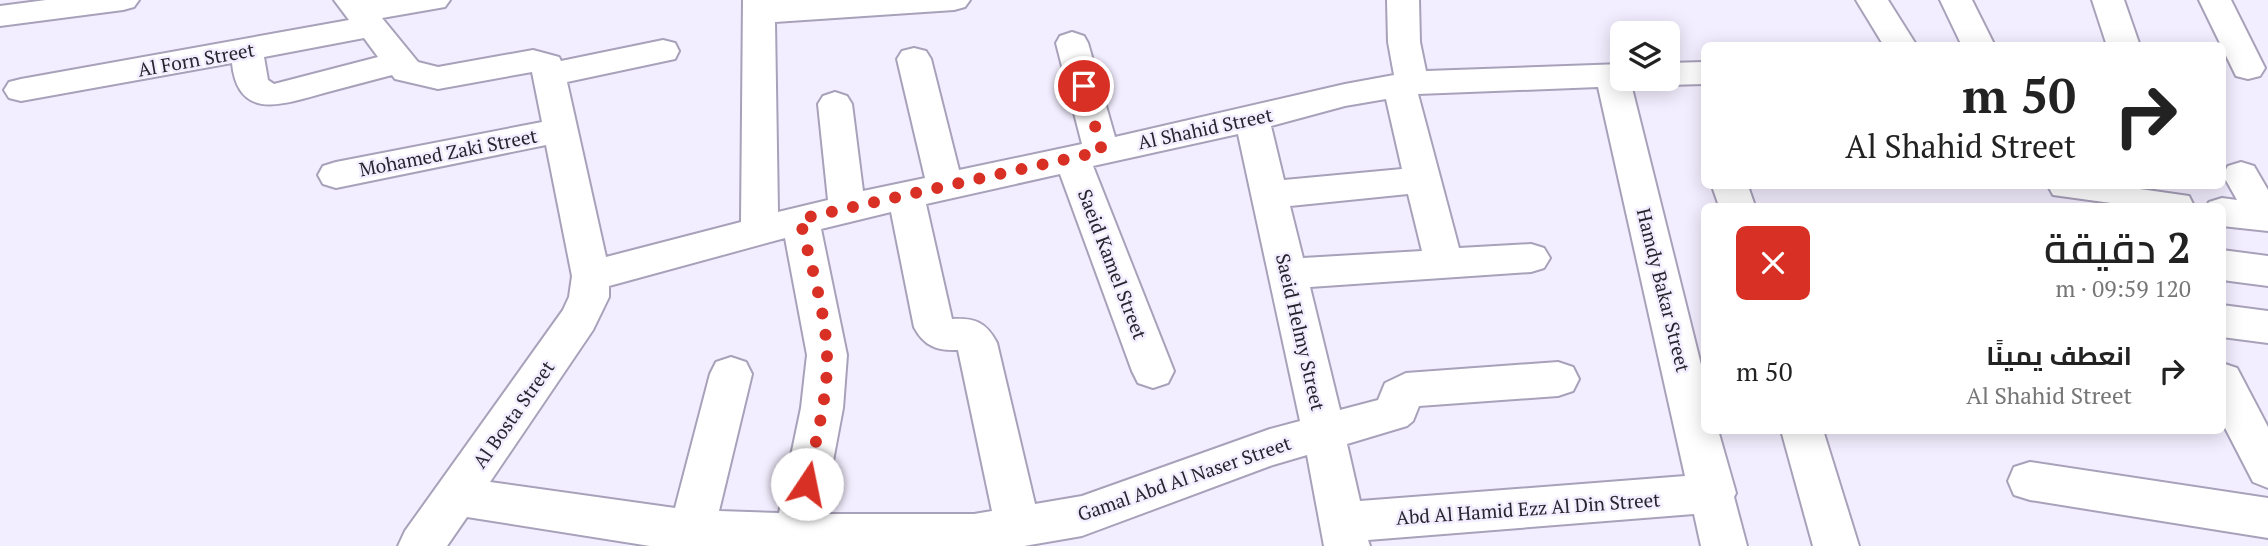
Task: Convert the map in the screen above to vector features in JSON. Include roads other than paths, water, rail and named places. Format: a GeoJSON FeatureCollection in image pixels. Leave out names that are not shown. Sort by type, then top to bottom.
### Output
{"type":"FeatureCollection","features":[{"type":"Feature","properties":{"kind":"street"},"geometry":{"type":"LineString","coordinates":[[0,16],[122,0]]}},
{"type":"Feature","properties":{"kind":"street","name":"Al Forn Street"},"geometry":{"type":"LineString","coordinates":[[21,90],[247,50],[359,13],[434,0]]}},
{"type":"Feature","properties":{"kind":"street"},"geometry":{"type":"LineString","coordinates":[[760,229],[759,7],[954,0]]}},
{"type":"Feature","properties":{"kind":"street"},"geometry":{"type":"LineString","coordinates":[[1402,0],[1407,84],[1423,180],[1444,264]]}},
{"type":"Feature","properties":{"kind":"street"},"geometry":{"type":"LineString","coordinates":[[1872,0],[1898,42]]}},
{"type":"Feature","properties":{"kind":"street"},"geometry":{"type":"LineString","coordinates":[[1956,0],[1977,42]]}},
{"type":"Feature","properties":{"kind":"street"},"geometry":{"type":"LineString","coordinates":[[2108,0],[2123,42]]}},
{"type":"Feature","properties":{"kind":"street"},"geometry":{"type":"LineString","coordinates":[[2215,0],[2246,69]]}},
{"type":"Feature","properties":{"kind":"street"},"geometry":{"type":"LineString","coordinates":[[359,13],[407,71],[438,78],[533,61],[547,65],[591,276]]}},
{"type":"Feature","properties":{"kind":"street","name":"Saeid Kamel Street"},"geometry":{"type":"LineString","coordinates":[[1072,43],[1087,154],[1153,371]]}},
{"type":"Feature","properties":{"kind":"street"},"geometry":{"type":"LineString","coordinates":[[247,50],[253,87],[274,95],[399,62]]}},
{"type":"Feature","properties":{"kind":"street"},"geometry":{"type":"LineString","coordinates":[[550,74],[663,51]]}},
{"type":"Feature","properties":{"kind":"street"},"geometry":{"type":"LineString","coordinates":[[914,59],[945,186]]}},
{"type":"Feature","properties":{"kind":"street","name":"Al Shahid Street"},"geometry":{"type":"LineString","coordinates":[[591,276],[800,219],[1252,119],[1345,95],[1407,84],[1610,75]]}},
{"type":"Feature","properties":{"kind":"street","name":"Hamdy Bakar Street"},"geometry":{"type":"LineString","coordinates":[[1621,91],[1724,546]]}},
{"type":"Feature","properties":{"kind":"street"},"geometry":{"type":"LineString","coordinates":[[835,104],[846,208]]}},
{"type":"Feature","properties":{"kind":"street","name":"Saeid Helmy Street"},"geometry":{"type":"LineString","coordinates":[[1252,119],[1324,430],[1345,534]]}},
{"type":"Feature","properties":{"kind":"street","name":"Mohamed Zaki Street"},"geometry":{"type":"LineString","coordinates":[[336,174],[561,130]]}},
{"type":"Feature","properties":{"kind":"street"},"geometry":{"type":"LineString","coordinates":[[2241,175],[2267,217]]}},
{"type":"Feature","properties":{"kind":"street"},"geometry":{"type":"LineString","coordinates":[[1269,195],[1423,180]]}},
{"type":"Feature","properties":{"kind":"street"},"geometry":{"type":"LineString","coordinates":[[2084,189],[2161,203]]}},
{"type":"Feature","properties":{"kind":"street"},"geometry":{"type":"LineString","coordinates":[[906,195],[933,327],[944,335],[969,334],[977,343],[1018,528]]}},
{"type":"Feature","properties":{"kind":"street"},"geometry":{"type":"LineString","coordinates":[[2226,212],[2267,217]]}},
{"type":"Feature","properties":{"kind":"street"},"geometry":{"type":"LineString","coordinates":[[796,534],[822,408],[827,355],[824,325],[800,219]]}},
{"type":"Feature","properties":{"kind":"street"},"geometry":{"type":"LineString","coordinates":[[1287,274],[1531,258]]}},
{"type":"Feature","properties":{"kind":"street"},"geometry":{"type":"LineString","coordinates":[[2226,266],[2268,271]]}},
{"type":"Feature","properties":{"kind":"street","name":"Al Bosta Street"},"geometry":{"type":"LineString","coordinates":[[421,546],[579,319],[589,297],[591,276]]}},
{"type":"Feature","properties":{"kind":"street"},"geometry":{"type":"LineString","coordinates":[[2226,322],[2268,327]]}},
{"type":"Feature","properties":{"kind":"street"},"geometry":{"type":"LineString","coordinates":[[692,530],[731,374]]}},
{"type":"Feature","properties":{"kind":"street","name":"Gamal Abd Al Naser Street"},"geometry":{"type":"LineString","coordinates":[[457,496],[625,535],[692,530],[796,534],[974,534],[1018,528],[1083,531],[1324,430],[1392,414],[1398,409],[1399,395],[1406,390],[1558,379]]}},
{"type":"Feature","properties":{"kind":"street"},"geometry":{"type":"LineString","coordinates":[[2226,388],[2268,468]]}},
{"type":"Feature","properties":{"kind":"street"},"geometry":{"type":"LineString","coordinates":[[1803,434],[1836,546]]}},
{"type":"Feature","properties":{"kind":"street"},"geometry":{"type":"LineString","coordinates":[[2030,481],[2268,518]]}},
{"type":"Feature","properties":{"kind":"street","name":"Abd Al Hamid Ezz Al Din Street"},"geometry":{"type":"LineString","coordinates":[[1345,534],[1714,493]]}}]}
